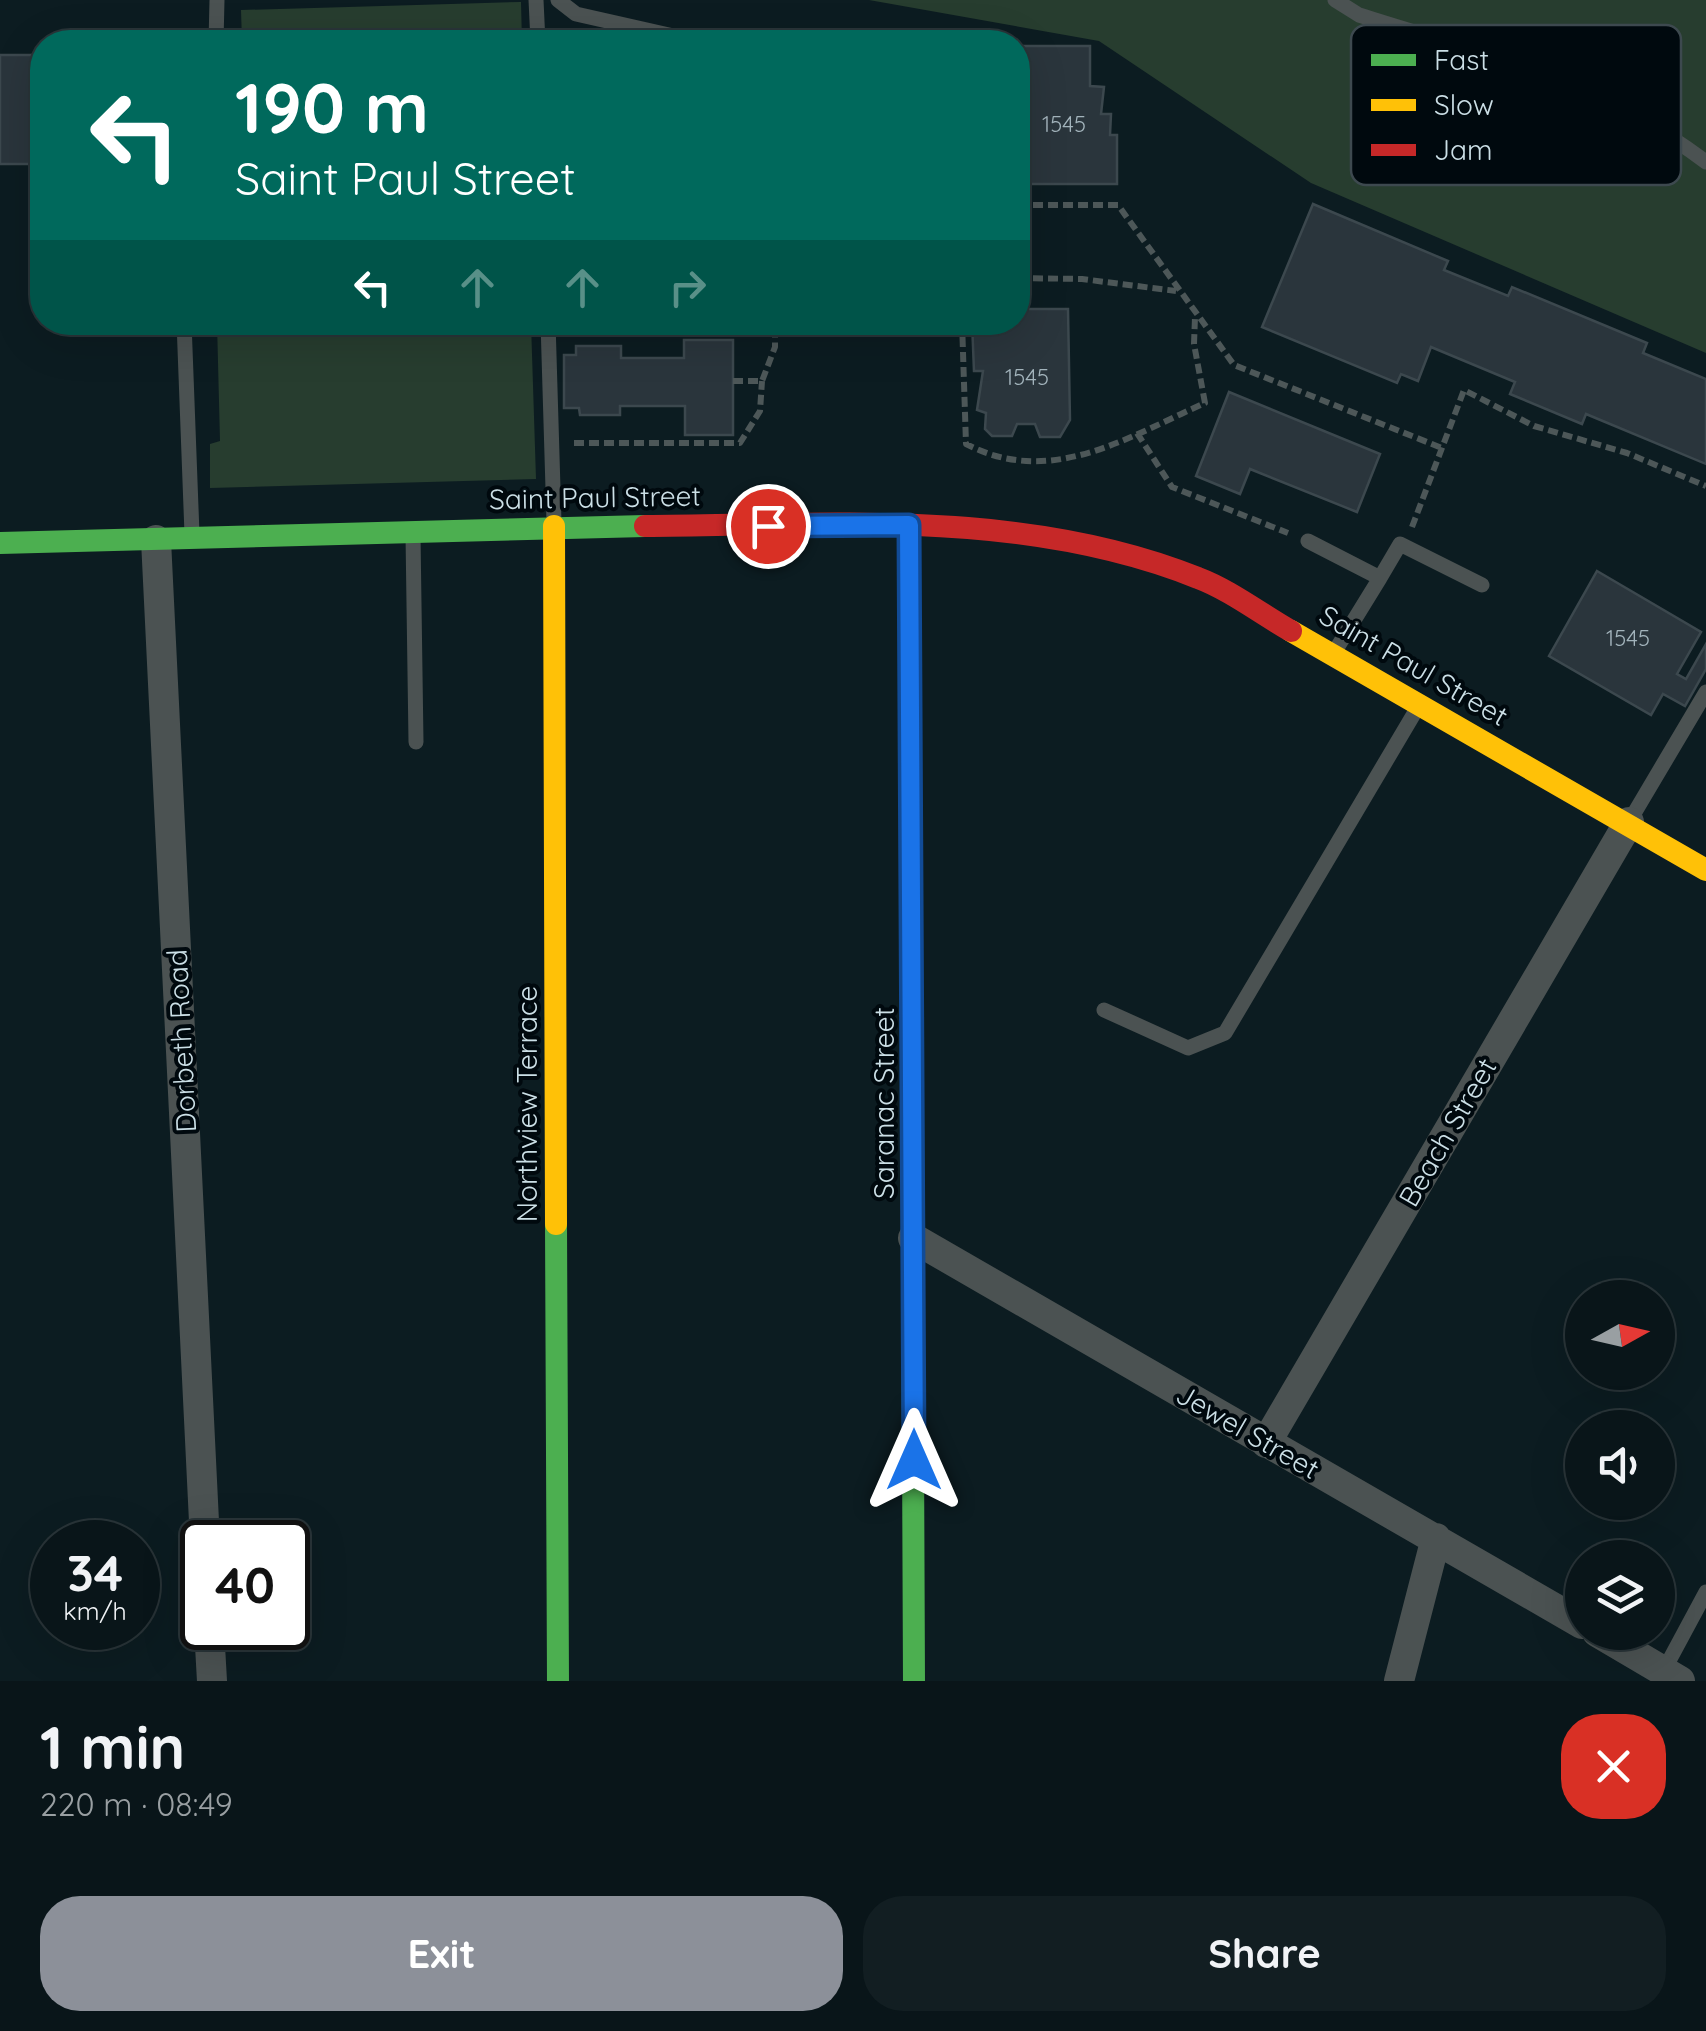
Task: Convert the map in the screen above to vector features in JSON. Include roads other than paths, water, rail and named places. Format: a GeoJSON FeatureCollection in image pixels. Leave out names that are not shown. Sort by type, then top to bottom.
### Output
{"type":"FeatureCollection","features":[{"type":"Feature","properties":{"kind":"street","name":"Saint Paul Street"},"geometry":{"type":"LineString","coordinates":[[0,543],[554,526],[909,525],[1057,538],[1132,555],[1200,578],[1706,870]]}},
{"type":"Feature","properties":{"kind":"street","name":"Saranac Street"},"geometry":{"type":"LineString","coordinates":[[909,525],[914,1681]]}},
{"type":"Feature","properties":{"kind":"street","name":"Northview Terrace"},"geometry":{"type":"LineString","coordinates":[[554,526],[558,1681]]}},
{"type":"Feature","properties":{"kind":"street","name":"Dorbeth Road"},"geometry":{"type":"LineString","coordinates":[[156,540],[204,1520]]}},
{"type":"Feature","properties":{"kind":"street","name":"Beach Street"},"geometry":{"type":"LineString","coordinates":[[1266,1442],[1628,822]]}},
{"type":"Feature","properties":{"kind":"street","name":"Jewel Street"},"geometry":{"type":"LineString","coordinates":[[913,1238],[1565,1614]]}},
{"type":"Feature","properties":{"kind":"street"},"geometry":{"type":"LineString","coordinates":[[1399,1681],[1436,1538]]}},
{"type":"Feature","properties":{"kind":"street"},"geometry":{"type":"LineString","coordinates":[[210,1650],[212,1681]]}},
{"type":"Feature","properties":{"kind":"street"},"geometry":{"type":"LineString","coordinates":[[1628,1650],[1672,1676]]}},
{"type":"Feature","properties":{"kind":"lane"},"geometry":{"type":"LineString","coordinates":[[216,30],[217,0]]}},
{"type":"Feature","properties":{"kind":"lane"},"geometry":{"type":"LineString","coordinates":[[536,0],[537,30]]}},
{"type":"Feature","properties":{"kind":"lane"},"geometry":{"type":"LineString","coordinates":[[558,0],[576,14],[647,30]]}},
{"type":"Feature","properties":{"kind":"lane"},"geometry":{"type":"LineString","coordinates":[[1336,0],[1360,15],[1394,25]]}},
{"type":"Feature","properties":{"kind":"lane"},"geometry":{"type":"LineString","coordinates":[[1681,146],[1706,162]]}},
{"type":"Feature","properties":{"kind":"lane"},"geometry":{"type":"LineString","coordinates":[[184,335],[192,538]]}},
{"type":"Feature","properties":{"kind":"lane"},"geometry":{"type":"LineString","coordinates":[[548,335],[554,526]]}},
{"type":"Feature","properties":{"kind":"lane"},"geometry":{"type":"LineString","coordinates":[[412,531],[416,742]]}},
{"type":"Feature","properties":{"kind":"lane"},"geometry":{"type":"LineString","coordinates":[[1308,540],[1380,578]]}},
{"type":"Feature","properties":{"kind":"lane"},"geometry":{"type":"LineString","coordinates":[[1334,654],[1400,544],[1482,585]]}},
{"type":"Feature","properties":{"kind":"lane"},"geometry":{"type":"LineString","coordinates":[[1628,822],[1706,692]]}},
{"type":"Feature","properties":{"kind":"lane"},"geometry":{"type":"LineString","coordinates":[[1104,1010],[1188,1048],[1225,1034],[1420,704]]}},
{"type":"Feature","properties":{"kind":"lane"},"geometry":{"type":"LineString","coordinates":[[1672,1676],[1706,1592]]}}]}
